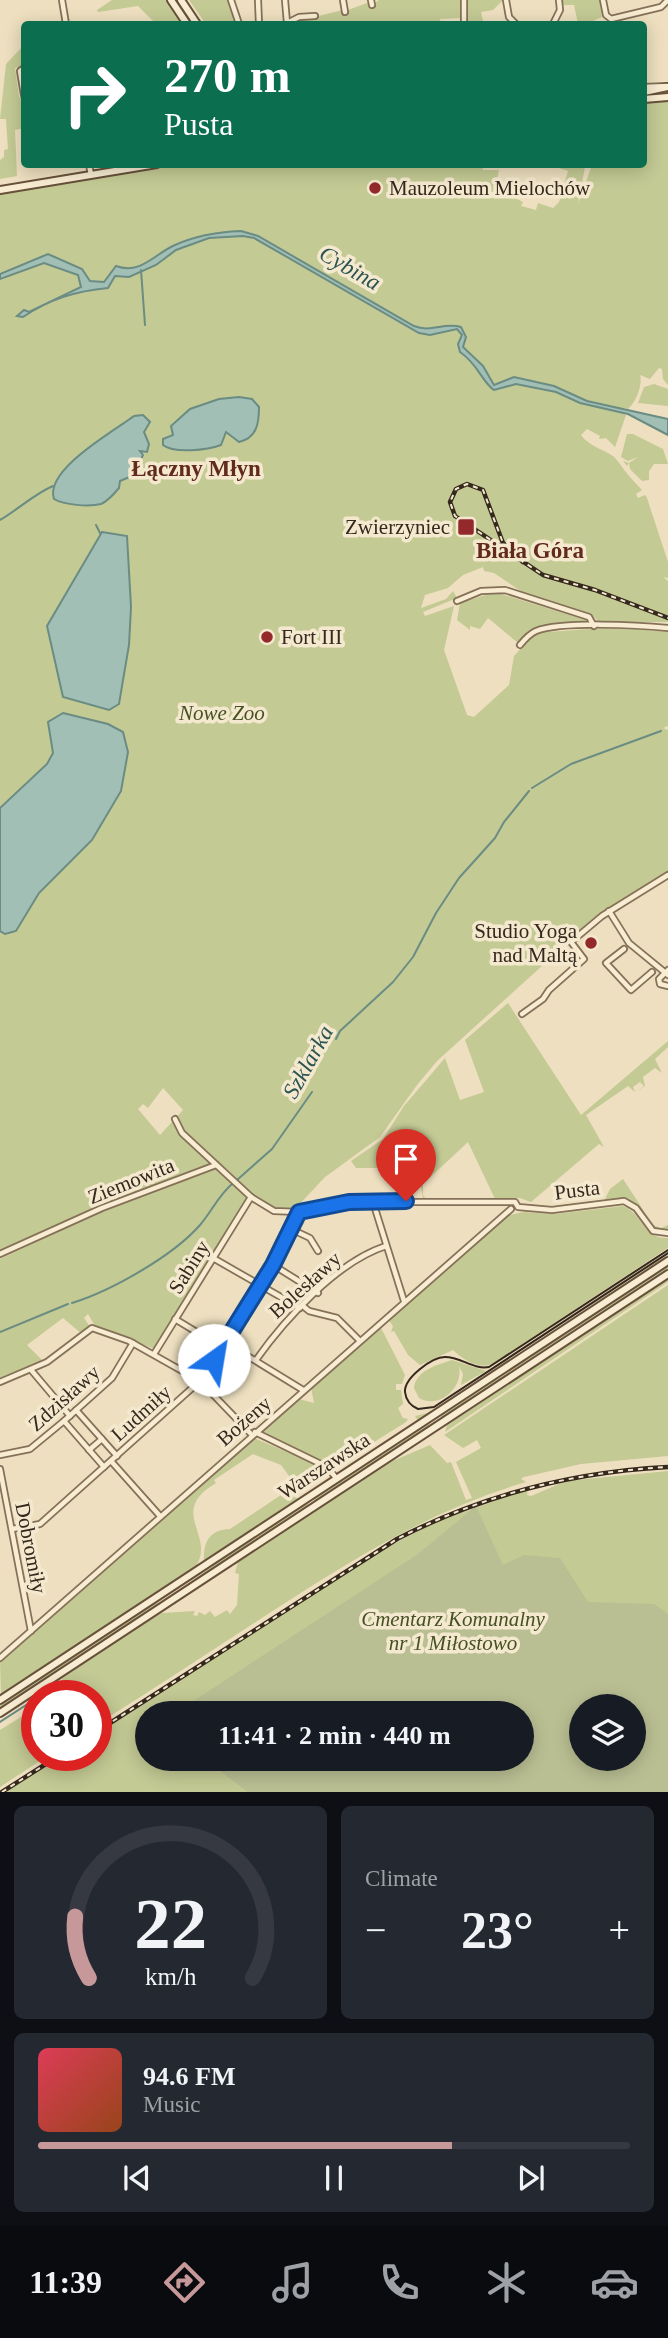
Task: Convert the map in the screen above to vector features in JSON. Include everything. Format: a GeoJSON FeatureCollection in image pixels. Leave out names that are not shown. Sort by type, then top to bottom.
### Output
{"type":"FeatureCollection","features":[{"type":"Feature","properties":{"kind":"main road"},"geometry":{"type":"LineString","coordinates":[[171,0],[185,21]]}},
{"type":"Feature","properties":{"kind":"main road"},"geometry":{"type":"LineString","coordinates":[[181,0],[195,21]]}},
{"type":"Feature","properties":{"kind":"main road"},"geometry":{"type":"LineString","coordinates":[[647,90],[668,86]]}},
{"type":"Feature","properties":{"kind":"main road"},"geometry":{"type":"LineString","coordinates":[[647,99],[668,97]]}},
{"type":"Feature","properties":{"kind":"main road"},"geometry":{"type":"LineString","coordinates":[[0,190],[133,168]]}},
{"type":"Feature","properties":{"kind":"main road","name":"Warszawska"},"geometry":{"type":"LineString","coordinates":[[0,1700],[668,1261]]}},
{"type":"Feature","properties":{"kind":"main road","name":"Warszawska"},"geometry":{"type":"LineString","coordinates":[[0,1713],[668,1274]]}},
{"type":"Feature","properties":{"kind":"main road"},"geometry":{"type":"LineString","coordinates":[[308,1498],[312,1504],[309,1510]]}},
{"type":"Feature","properties":{"kind":"main road"},"geometry":{"type":"LineString","coordinates":[[158,1597],[164,1606]]}},
{"type":"Feature","properties":{"kind":"street"},"geometry":{"type":"LineString","coordinates":[[62,0],[66,21]]}},
{"type":"Feature","properties":{"kind":"street"},"geometry":{"type":"LineString","coordinates":[[231,0],[238,21]]}},
{"type":"Feature","properties":{"kind":"street"},"geometry":{"type":"LineString","coordinates":[[258,0],[259,21]]}},
{"type":"Feature","properties":{"kind":"street"},"geometry":{"type":"LineString","coordinates":[[285,0],[286,21]]}},
{"type":"Feature","properties":{"kind":"street"},"geometry":{"type":"LineString","coordinates":[[343,0],[345,12]]}},
{"type":"Feature","properties":{"kind":"street"},"geometry":{"type":"LineString","coordinates":[[464,0],[464,21]]}},
{"type":"Feature","properties":{"kind":"street"},"geometry":{"type":"LineString","coordinates":[[506,0],[509,17],[513,21]]}},
{"type":"Feature","properties":{"kind":"street"},"geometry":{"type":"LineString","coordinates":[[554,21],[560,10],[559,0]]}},
{"type":"Feature","properties":{"kind":"street"},"geometry":{"type":"LineString","coordinates":[[603,0],[606,15],[611,19],[661,7],[668,0]]}},
{"type":"Feature","properties":{"kind":"street"},"geometry":{"type":"LineString","coordinates":[[292,21],[299,17],[315,16]]}},
{"type":"Feature","properties":{"kind":"street"},"geometry":{"type":"LineString","coordinates":[[90,168],[91,175]]}},
{"type":"Feature","properties":{"kind":"street"},"geometry":{"type":"LineString","coordinates":[[457,601],[481,591],[505,590],[589,617],[594,626]]}},
{"type":"Feature","properties":{"kind":"street"},"geometry":{"type":"LineString","coordinates":[[520,645],[539,630],[632,625],[668,628]]}},
{"type":"Feature","properties":{"kind":"street"},"geometry":{"type":"LineString","coordinates":[[522,1014],[537,1004],[584,959],[571,942],[609,911],[668,875]]}},
{"type":"Feature","properties":{"kind":"street"},"geometry":{"type":"LineString","coordinates":[[609,911],[629,943],[667,972],[659,982],[668,986]]}},
{"type":"Feature","properties":{"kind":"street"},"geometry":{"type":"LineString","coordinates":[[624,949],[607,963],[631,990],[652,972]]}},
{"type":"Feature","properties":{"kind":"street","name":"Ziemowita"},"geometry":{"type":"LineString","coordinates":[[0,1254],[102,1208],[217,1165],[182,1132],[174,1119]]}},
{"type":"Feature","properties":{"kind":"street"},"geometry":{"type":"LineString","coordinates":[[217,1165],[251,1197],[270,1209],[299,1212],[338,1203],[373,1202],[511,1206]]}},
{"type":"Feature","properties":{"kind":"street","name":"Sabiny"},"geometry":{"type":"LineString","coordinates":[[154,1354],[251,1197]]}},
{"type":"Feature","properties":{"kind":"street","name":"Pusta"},"geometry":{"type":"LineString","coordinates":[[511,1206],[516,1202],[518,1207],[552,1210],[624,1201],[636,1208],[653,1231],[668,1233]]}},
{"type":"Feature","properties":{"kind":"street"},"geometry":{"type":"LineString","coordinates":[[373,1202],[404,1301]]}},
{"type":"Feature","properties":{"kind":"street","name":"Bożeny"},"geometry":{"type":"LineString","coordinates":[[0,1658],[511,1206]]}},
{"type":"Feature","properties":{"kind":"street","name":"Ludmiły"},"geometry":{"type":"LineString","coordinates":[[12,1529],[40,1524],[200,1381],[273,1265],[299,1212]]}},
{"type":"Feature","properties":{"kind":"street"},"geometry":{"type":"LineString","coordinates":[[291,1229],[310,1238],[318,1251]]}},
{"type":"Feature","properties":{"kind":"street","name":"Bolesławy"},"geometry":{"type":"LineString","coordinates":[[256,1360],[274,1334],[364,1253],[386,1247]]}},
{"type":"Feature","properties":{"kind":"street"},"geometry":{"type":"LineString","coordinates":[[213,1258],[309,1311],[337,1318],[359,1340]]}},
{"type":"Feature","properties":{"kind":"street"},"geometry":{"type":"LineString","coordinates":[[273,1265],[318,1293]]}},
{"type":"Feature","properties":{"kind":"street"},"geometry":{"type":"LineString","coordinates":[[175,1319],[218,1345],[224,1344],[256,1360],[303,1390]]}},
{"type":"Feature","properties":{"kind":"street"},"geometry":{"type":"LineString","coordinates":[[0,1382],[32,1371],[92,1328],[133,1343],[200,1381],[253,1433],[327,1467],[337,1479]]}},
{"type":"Feature","properties":{"kind":"street","name":"Zdzisławy"},"geometry":{"type":"LineString","coordinates":[[0,1455],[30,1449],[70,1416],[112,1378],[133,1343]]}},
{"type":"Feature","properties":{"kind":"street"},"geometry":{"type":"LineString","coordinates":[[32,1371],[70,1416]]}},
{"type":"Feature","properties":{"kind":"street"},"geometry":{"type":"LineString","coordinates":[[76,1410],[117,1456]]}},
{"type":"Feature","properties":{"kind":"street"},"geometry":{"type":"LineString","coordinates":[[64,1421],[104,1467]]}},
{"type":"Feature","properties":{"kind":"street"},"geometry":{"type":"LineString","coordinates":[[89,1450],[102,1439]]}},
{"type":"Feature","properties":{"kind":"street"},"geometry":{"type":"LineString","coordinates":[[111,1461],[160,1516]]}},
{"type":"Feature","properties":{"kind":"street","name":"Dobromiły"},"geometry":{"type":"LineString","coordinates":[[0,1469],[31,1632]]}},
{"type":"Feature","properties":{"kind":"green space"},"geometry":{"type":"Polygon","coordinates":[[[112,0],[168,0],[181,21],[153,21],[138,6],[97,10],[112,0]]]}},
{"type":"Feature","properties":{"kind":"green space"},"geometry":{"type":"Polygon","coordinates":[[[189,0],[229,0],[236,21],[204,21],[189,0]]]}},
{"type":"Feature","properties":{"kind":"green space"},"geometry":{"type":"Polygon","coordinates":[[[379,0],[461,0],[461,18],[440,21],[298,21],[343,10],[347,13],[348,10],[367,3],[372,5],[379,0]]]}},
{"type":"Feature","properties":{"kind":"green space"},"geometry":{"type":"Polygon","coordinates":[[[467,0],[503,0],[493,10],[481,12],[483,21],[467,21],[467,0]]]}},
{"type":"Feature","properties":{"kind":"green space"},"geometry":{"type":"Polygon","coordinates":[[[561,0],[600,0],[602,17],[593,21],[577,21],[574,5],[562,5],[561,0]]]}},
{"type":"Feature","properties":{"kind":"green space"},"geometry":{"type":"Polygon","coordinates":[[[21,48],[21,67],[15,68],[21,97],[21,129],[15,130],[17,176],[0,179],[0,160],[4,157],[4,150],[8,149],[6,119],[0,119],[6,64],[21,48]]]}},
{"type":"Feature","properties":{"kind":"green space","name":"Nowe Zoo"},"geometry":{"type":"Polygon","coordinates":[[[668,99],[668,385],[663,379],[662,369],[659,368],[650,379],[640,375],[641,384],[636,398],[628,409],[623,408],[621,412],[626,415],[615,447],[606,438],[599,439],[600,436],[587,429],[581,435],[589,443],[613,456],[642,490],[636,494],[638,498],[645,495],[647,498],[668,562],[668,578],[663,577],[668,581],[668,622],[599,622],[593,616],[525,594],[494,573],[484,571],[483,567],[463,575],[448,588],[425,595],[421,608],[446,599],[453,591],[457,598],[423,612],[425,616],[454,606],[444,650],[467,715],[474,717],[509,685],[514,656],[535,633],[616,627],[668,632],[668,726],[663,728],[668,730],[668,873],[596,917],[437,1061],[380,1137],[325,1177],[295,1209],[281,1211],[269,1208],[225,1168],[215,1164],[109,1203],[0,1252],[0,194],[161,168],[483,168],[499,170],[495,188],[523,202],[521,206],[536,210],[538,203],[553,208],[559,202],[568,171],[559,168],[585,168],[578,204],[591,168],[647,168],[647,101],[668,99]],[[163,1088],[148,1108],[143,1104],[138,1109],[160,1135],[183,1110],[163,1088]]]}},
{"type":"Feature","properties":{"kind":"green space"},"geometry":{"type":"Polygon","coordinates":[[[654,384],[668,389],[668,406],[638,403],[644,387],[654,384]]]}},
{"type":"Feature","properties":{"kind":"green space"},"geometry":{"type":"Polygon","coordinates":[[[627,434],[633,434],[663,449],[668,464],[654,464],[649,471],[649,480],[642,481],[630,469],[629,463],[638,457],[628,461],[621,457],[627,434]]]}},
{"type":"Feature","properties":{"kind":"green space"},"geometry":{"type":"Polygon","coordinates":[[[495,592],[589,623],[529,633],[518,643],[488,618],[480,629],[470,626],[470,630],[457,620],[460,603],[495,592]]]}},
{"type":"Feature","properties":{"kind":"green space"},"geometry":{"type":"Polygon","coordinates":[[[508,1003],[581,1115],[668,1041],[668,1047],[655,1059],[662,1073],[655,1068],[643,1077],[645,1086],[637,1091],[644,1086],[640,1082],[633,1087],[635,1092],[628,1086],[586,1115],[604,1147],[599,1144],[531,1202],[520,1198],[495,1199],[468,1142],[423,1184],[423,1195],[426,1199],[423,1198],[420,1182],[410,1190],[403,1168],[356,1168],[351,1161],[383,1139],[404,1106],[445,1058],[460,1100],[484,1092],[465,1040],[508,1003]]]}},
{"type":"Feature","properties":{"kind":"green space"},"geometry":{"type":"Polygon","coordinates":[[[216,1168],[247,1198],[155,1349],[95,1326],[88,1314],[84,1318],[90,1327],[82,1334],[63,1318],[27,1345],[44,1362],[0,1380],[0,1259],[133,1197],[216,1168]]]}},
{"type":"Feature","properties":{"kind":"green space"},"geometry":{"type":"Polygon","coordinates":[[[623,1179],[653,1225],[661,1228],[668,1225],[668,1231],[652,1227],[631,1201],[605,1199],[610,1189],[623,1179]]]}},
{"type":"Feature","properties":{"kind":"green space"},"geometry":{"type":"Polygon","coordinates":[[[623,1206],[630,1209],[653,1234],[668,1238],[668,1248],[492,1364],[476,1364],[465,1360],[453,1350],[420,1365],[408,1355],[394,1331],[391,1332],[393,1326],[388,1319],[505,1216],[524,1212],[555,1214],[623,1206]]]}},
{"type":"Feature","properties":{"kind":"green space"},"geometry":{"type":"Polygon","coordinates":[[[668,1254],[668,1258],[419,1422],[415,1416],[432,1412],[668,1254]]]}},
{"type":"Feature","properties":{"kind":"green space"},"geometry":{"type":"Polygon","coordinates":[[[668,1264],[668,1271],[439,1421],[442,1415],[668,1264]]]}},
{"type":"Feature","properties":{"kind":"green space"},"geometry":{"type":"Polygon","coordinates":[[[668,1279],[668,1282],[445,1432],[447,1425],[668,1279]]]}},
{"type":"Feature","properties":{"kind":"green space"},"geometry":{"type":"Polygon","coordinates":[[[668,1285],[668,1456],[581,1464],[524,1477],[521,1479],[526,1482],[491,1493],[426,1521],[333,1573],[112,1715],[112,1680],[62,1680],[115,1640],[162,1613],[195,1611],[193,1615],[197,1616],[199,1612],[205,1615],[210,1611],[215,1617],[227,1610],[230,1614],[237,1605],[239,1574],[235,1573],[238,1562],[381,1466],[430,1445],[447,1463],[451,1462],[466,1500],[472,1498],[456,1462],[481,1448],[477,1440],[463,1448],[444,1435],[668,1285]]]}},
{"type":"Feature","properties":{"kind":"green space"},"geometry":{"type":"Polygon","coordinates":[[[380,1326],[405,1375],[402,1384],[396,1384],[396,1390],[401,1390],[403,1404],[398,1408],[403,1418],[408,1419],[406,1422],[331,1469],[261,1433],[299,1399],[314,1403],[311,1387],[380,1326]]]}},
{"type":"Feature","properties":{"kind":"green space"},"geometry":{"type":"Polygon","coordinates":[[[452,1360],[486,1371],[461,1385],[463,1374],[459,1366],[458,1382],[442,1399],[427,1401],[419,1398],[414,1388],[419,1376],[430,1368],[452,1360]]]}},
{"type":"Feature","properties":{"kind":"green space"},"geometry":{"type":"Polygon","coordinates":[[[426,1423],[433,1426],[316,1502],[313,1498],[426,1423]]]}},
{"type":"Feature","properties":{"kind":"green space"},"geometry":{"type":"Polygon","coordinates":[[[254,1438],[329,1470],[299,1490],[290,1486],[292,1480],[281,1465],[253,1454],[214,1480],[216,1483],[202,1494],[195,1504],[193,1514],[201,1544],[201,1555],[196,1566],[1,1694],[0,1661],[254,1438]]]}},
{"type":"Feature","properties":{"kind":"green space","name":"Cmentarz Komunalny nr 1 Miłostowo"},"geometry":{"type":"Polygon","coordinates":[[[668,1471],[668,1792],[478,1792],[506,1771],[534,1771],[534,1729],[543,1706],[534,1704],[534,1701],[521,1701],[280,1646],[194,1701],[147,1701],[376,1553],[436,1522],[528,1489],[527,1495],[531,1496],[566,1481],[668,1471]]]}},
{"type":"Feature","properties":{"kind":"green space"},"geometry":{"type":"Polygon","coordinates":[[[284,1493],[301,1500],[204,1563],[206,1544],[212,1535],[230,1529],[284,1493]]]}},
{"type":"Feature","properties":{"kind":"green space"},"geometry":{"type":"Polygon","coordinates":[[[304,1503],[308,1503],[307,1506],[164,1600],[304,1503]]]}},
{"type":"Feature","properties":{"kind":"green space","name":"Cmentarz Komunalny nr 1 Miłostowo"},"geometry":{"type":"Polygon","coordinates":[[[476,1506],[503,1565],[524,1555],[560,1558],[588,1602],[654,1604],[668,1614],[668,1792],[247,1792],[220,1771],[534,1771],[534,1701],[193,1701],[418,1554],[476,1506]]]}},
{"type":"Feature","properties":{"kind":"green space"},"geometry":{"type":"Polygon","coordinates":[[[155,1601],[159,1606],[45,1680],[36,1680],[155,1601]]]}},
{"type":"Feature","properties":{"kind":"green space"},"geometry":{"type":"Polygon","coordinates":[[[21,1690],[21,1695],[0,1709],[0,1704],[21,1690]]]}},
{"type":"Feature","properties":{"kind":"green space","name":"Cmentarz Komunalny nr 1 Miłostowo"},"geometry":{"type":"Polygon","coordinates":[[[135,1709],[135,1771],[220,1771],[247,1792],[6,1792],[38,1771],[112,1771],[112,1724],[135,1709]]]}},
{"type":"Feature","properties":{"kind":"green space"},"geometry":{"type":"Polygon","coordinates":[[[21,1717],[21,1771],[24,1771],[0,1787],[0,1730],[21,1717]]]}},
{"type":"Feature","properties":{"kind":"water"},"geometry":{"type":"Polygon","coordinates":[[[241,231],[258,236],[414,326],[461,327],[466,337],[463,347],[483,366],[494,385],[514,377],[554,386],[587,401],[668,419],[668,435],[628,414],[580,403],[556,392],[516,384],[494,390],[460,352],[458,344],[462,335],[457,329],[430,335],[419,333],[254,238],[209,238],[176,250],[156,265],[129,277],[115,276],[108,288],[85,291],[46,304],[81,287],[78,275],[44,263],[0,279],[0,274],[48,254],[82,269],[90,281],[104,282],[116,266],[140,266],[175,245],[216,233],[241,231]]]}},
{"type":"Feature","properties":{"kind":"water"},"geometry":{"type":"Polygon","coordinates":[[[41,306],[23,317],[17,316],[24,310],[29,312],[41,306]]]}},
{"type":"Feature","properties":{"kind":"water"},"geometry":{"type":"Polygon","coordinates":[[[219,399],[252,399],[259,407],[257,424],[250,437],[239,442],[226,432],[221,445],[200,450],[175,450],[163,445],[163,439],[173,435],[171,426],[190,409],[219,399]]]}},
{"type":"Feature","properties":{"kind":"water"},"geometry":{"type":"Polygon","coordinates":[[[143,415],[150,422],[144,432],[149,444],[147,452],[140,451],[143,455],[132,476],[120,481],[119,488],[111,497],[101,504],[90,505],[70,504],[54,499],[54,488],[59,476],[70,464],[97,441],[134,416],[143,415]]]}},
{"type":"Feature","properties":{"kind":"water"},"geometry":{"type":"Polygon","coordinates":[[[102,532],[127,536],[131,607],[129,645],[119,704],[109,710],[63,697],[47,626],[102,532]]]}},
{"type":"Feature","properties":{"kind":"water"},"geometry":{"type":"Polygon","coordinates":[[[63,713],[108,724],[123,732],[128,752],[121,791],[92,840],[39,893],[16,931],[5,934],[0,931],[0,808],[47,764],[53,753],[48,722],[63,713]]]}},
{"type":"Feature","properties":{"kind":"waterway"},"geometry":{"type":"LineString","coordinates":[[141,270],[145,325]]}},
{"type":"Feature","properties":{"kind":"waterway"},"geometry":{"type":"LineString","coordinates":[[0,520],[53,486]]}},
{"type":"Feature","properties":{"kind":"waterway"},"geometry":{"type":"LineString","coordinates":[[96,525],[100,533]]}},
{"type":"Feature","properties":{"kind":"waterway","name":"Szklarka"},"geometry":{"type":"LineString","coordinates":[[532,788],[571,764],[661,731]]}},
{"type":"Feature","properties":{"kind":"waterway","name":"Szklarka"},"geometry":{"type":"LineString","coordinates":[[336,1039],[340,1031],[393,982],[413,957],[436,913],[459,878],[495,838],[529,791]]}},
{"type":"Feature","properties":{"kind":"waterway","name":"Szklarka"},"geometry":{"type":"LineString","coordinates":[[237,1180],[272,1149],[312,1092]]}},
{"type":"Feature","properties":{"kind":"waterway","name":"Szklarka"},"geometry":{"type":"LineString","coordinates":[[72,1303],[123,1281],[174,1249],[200,1225],[233,1183]]}},
{"type":"Feature","properties":{"kind":"waterway","name":"Szklarka"},"geometry":{"type":"LineString","coordinates":[[0,1332],[68,1304]]}},
{"type":"Feature","properties":{"kind":"waterway"},"geometry":{"type":"LineString","coordinates":[[0,1722],[21,1708]]}},
{"type":"Feature","properties":{"kind":"tram line"},"geometry":{"type":"LineString","coordinates":[[668,1250],[489,1367],[478,1367],[445,1357],[426,1364],[406,1386],[408,1401],[418,1409],[434,1407],[668,1253]]}},
{"type":"Feature","properties":{"kind":"railway"},"geometry":{"type":"LineString","coordinates":[[523,562],[503,543],[483,490],[467,484],[456,489],[450,502],[455,516],[543,575],[595,590],[668,618]]}},
{"type":"Feature","properties":{"kind":"railway"},"geometry":{"type":"LineString","coordinates":[[112,1722],[397,1539],[429,1523],[495,1498],[562,1480],[668,1467]]}},
{"type":"Feature","properties":{"kind":"railway"},"geometry":{"type":"LineString","coordinates":[[2,1792],[35,1771]]}},
{"type":"Feature","properties":{"kind":"place","name":"Mauzoleum Mielochów"},"geometry":{"type":"Point","coordinates":[375,188]}},
{"type":"Feature","properties":{"kind":"place","name":"Zwierzyniec"},"geometry":{"type":"Point","coordinates":[466,527]}},
{"type":"Feature","properties":{"kind":"place","name":"Fort III"},"geometry":{"type":"Point","coordinates":[267,637]}},
{"type":"Feature","properties":{"kind":"place","name":"Studio Yoga nad Maltą"},"geometry":{"type":"Point","coordinates":[591,943]}},
{"type":"Feature","properties":{"kind":"district","name":"Łączny Młyn"},"geometry":{"type":"Point","coordinates":[196,468]}},
{"type":"Feature","properties":{"kind":"district","name":"Biała Góra"},"geometry":{"type":"Point","coordinates":[530,550]}},
{"type":"Feature","properties":{"kind":"route"},"geometry":{"type":"LineString","coordinates":[[214,1360],[273,1265],[299,1212],[338,1203],[406,1201]]}},
{"type":"Feature","properties":{"kind":"water label","name":"Cybina"},"geometry":{"type":"Point","coordinates":[350,268]}}]}
